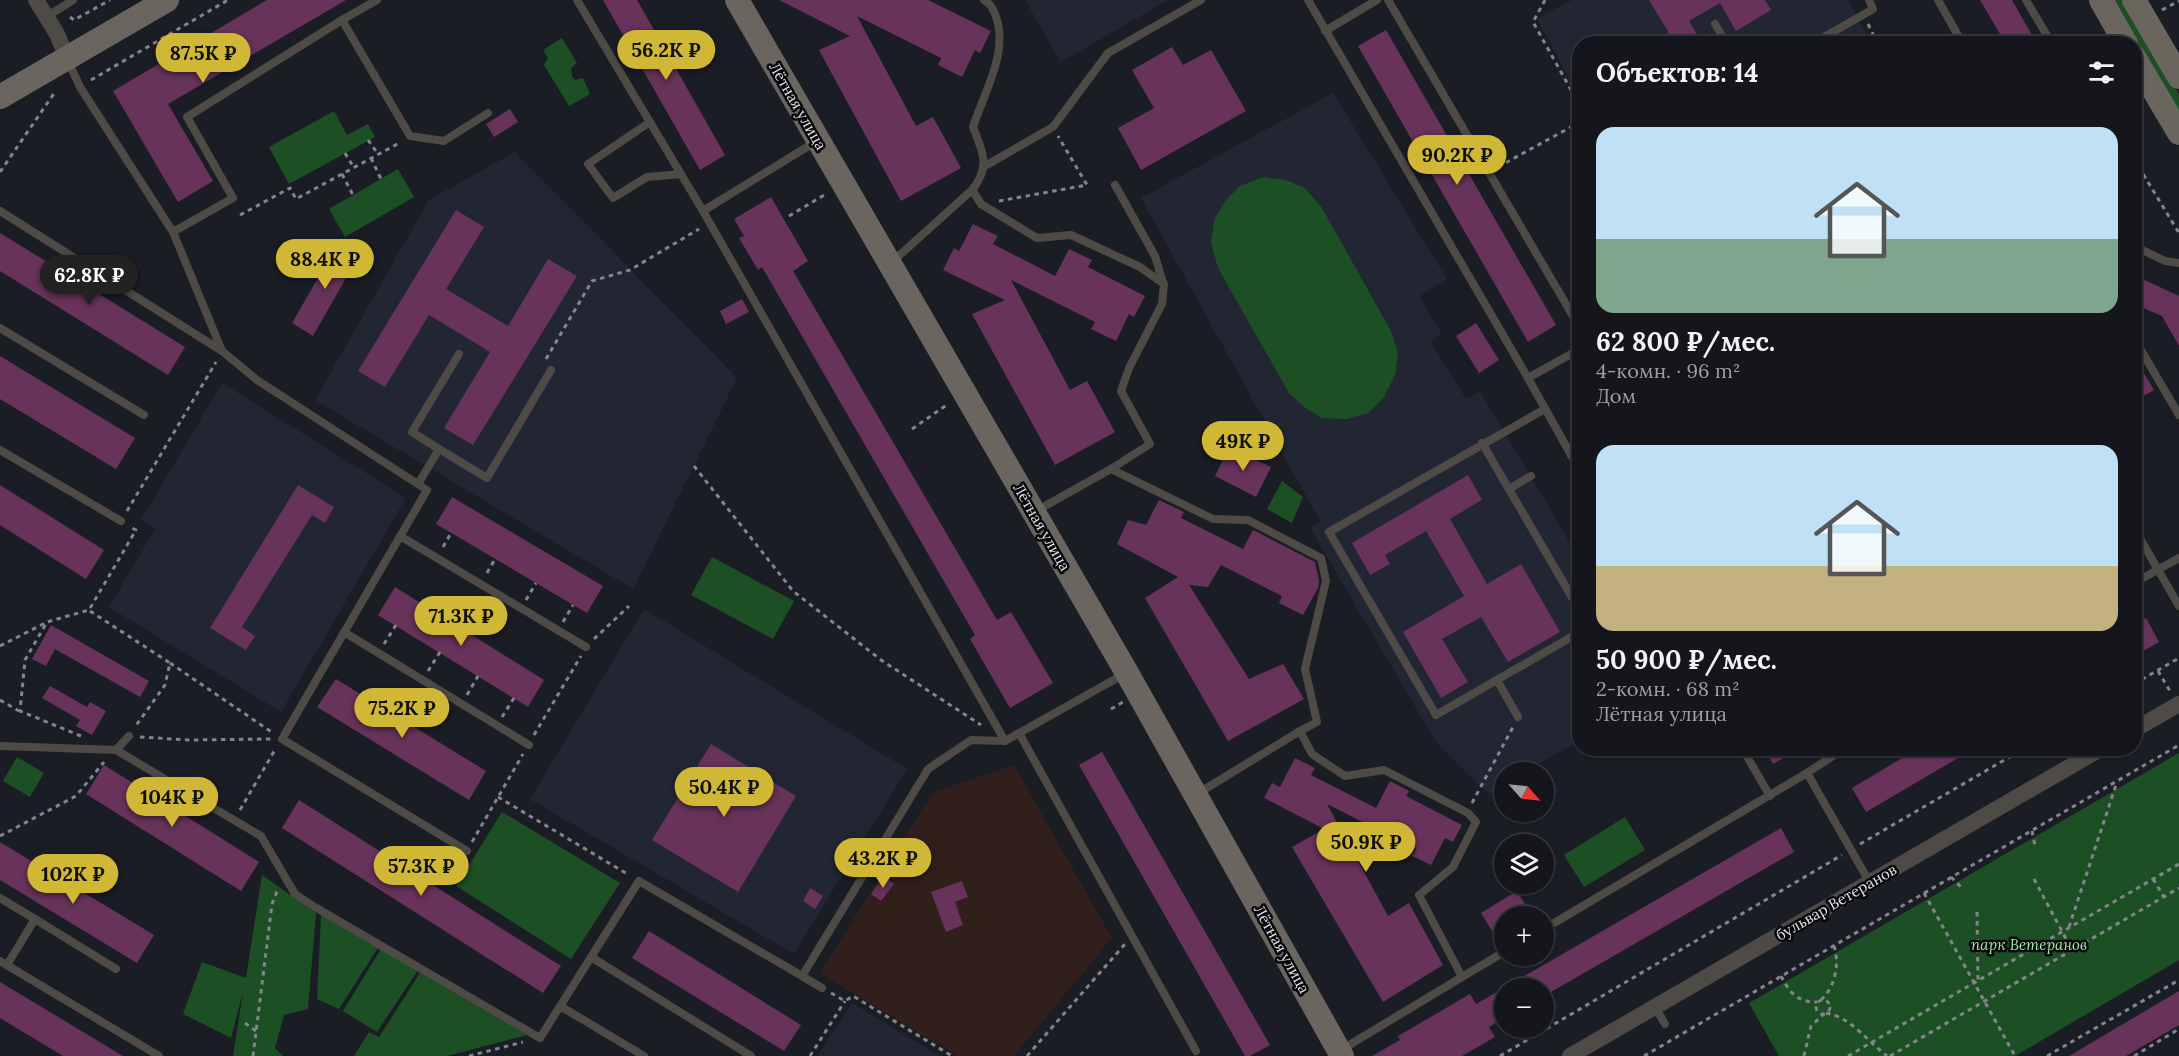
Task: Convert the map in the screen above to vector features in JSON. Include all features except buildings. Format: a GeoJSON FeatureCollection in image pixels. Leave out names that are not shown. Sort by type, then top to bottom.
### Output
{"type":"FeatureCollection","features":[{"type":"Feature","properties":{"kind":"street"},"geometry":{"type":"LineString","coordinates":[[36,0],[57,34],[67,58]]}},
{"type":"Feature","properties":{"kind":"street"},"geometry":{"type":"LineString","coordinates":[[0,97],[167,0]]}},
{"type":"Feature","properties":{"kind":"street","name":"Лётная улица"},"geometry":{"type":"LineString","coordinates":[[737,0],[1127,673],[1340,1054]]}},
{"type":"Feature","properties":{"kind":"street"},"geometry":{"type":"LineString","coordinates":[[2101,0],[2121,36]]}},
{"type":"Feature","properties":{"kind":"street"},"geometry":{"type":"LineString","coordinates":[[2134,0],[2176,63]]}},
{"type":"Feature","properties":{"kind":"street"},"geometry":{"type":"LineString","coordinates":[[2142,71],[2179,133]]}},
{"type":"Feature","properties":{"kind":"street"},"geometry":{"type":"LineString","coordinates":[[2142,724],[2175,698]]}},
{"type":"Feature","properties":{"kind":"street","name":"бульвар Ветеранов"},"geometry":{"type":"LineString","coordinates":[[1570,1056],[2088,756]]}},
{"type":"Feature","properties":{"kind":"lane"},"geometry":{"type":"LineString","coordinates":[[46,17],[74,0]]}},
{"type":"Feature","properties":{"kind":"lane"},"geometry":{"type":"LineString","coordinates":[[173,232],[233,198],[187,117],[377,0]]}},
{"type":"Feature","properties":{"kind":"lane"},"geometry":{"type":"LineString","coordinates":[[578,0],[710,223],[1005,741]]}},
{"type":"Feature","properties":{"kind":"lane"},"geometry":{"type":"LineString","coordinates":[[890,264],[972,190],[985,166],[983,152],[973,127],[1000,48],[999,25],[990,3],[984,0]]}},
{"type":"Feature","properties":{"kind":"lane"},"geometry":{"type":"LineString","coordinates":[[985,166],[1053,127],[1108,53],[1201,0]]}},
{"type":"Feature","properties":{"kind":"lane"},"geometry":{"type":"LineString","coordinates":[[1308,0],[1571,455]]}},
{"type":"Feature","properties":{"kind":"lane"},"geometry":{"type":"LineString","coordinates":[[1325,31],[1361,4],[1377,0]]}},
{"type":"Feature","properties":{"kind":"lane"},"geometry":{"type":"LineString","coordinates":[[1388,0],[1572,314]]}},
{"type":"Feature","properties":{"kind":"lane"},"geometry":{"type":"LineString","coordinates":[[1826,36],[1873,9],[1869,0]]}},
{"type":"Feature","properties":{"kind":"lane"},"geometry":{"type":"LineString","coordinates":[[1938,0],[1958,36]]}},
{"type":"Feature","properties":{"kind":"lane"},"geometry":{"type":"LineString","coordinates":[[2026,0],[2047,36]]}},
{"type":"Feature","properties":{"kind":"lane"},"geometry":{"type":"LineString","coordinates":[[342,20],[410,136],[444,141],[488,112]]}},
{"type":"Feature","properties":{"kind":"lane"},"geometry":{"type":"LineString","coordinates":[[1715,24],[1722,36]]}},
{"type":"Feature","properties":{"kind":"lane"},"geometry":{"type":"LineString","coordinates":[[67,58],[80,87],[173,232],[222,351]]}},
{"type":"Feature","properties":{"kind":"lane"},"geometry":{"type":"LineString","coordinates":[[650,122],[588,164],[613,198],[647,177],[681,174]]}},
{"type":"Feature","properties":{"kind":"lane"},"geometry":{"type":"LineString","coordinates":[[703,211],[818,140]]}},
{"type":"Feature","properties":{"kind":"lane"},"geometry":{"type":"LineString","coordinates":[[1033,512],[1111,469],[1150,444],[1121,391],[1129,368],[1162,304],[1164,284],[1155,256],[1115,185]]}},
{"type":"Feature","properties":{"kind":"lane"},"geometry":{"type":"LineString","coordinates":[[972,190],[981,204],[1037,237],[1071,235],[1140,267],[1164,284]]}},
{"type":"Feature","properties":{"kind":"lane"},"geometry":{"type":"LineString","coordinates":[[0,211],[222,351],[257,380],[427,490],[282,739],[467,851]]}},
{"type":"Feature","properties":{"kind":"lane"},"geometry":{"type":"LineString","coordinates":[[2142,250],[2165,261],[2179,263]]}},
{"type":"Feature","properties":{"kind":"lane"},"geometry":{"type":"LineString","coordinates":[[0,328],[144,415]]}},
{"type":"Feature","properties":{"kind":"lane"},"geometry":{"type":"LineString","coordinates":[[2142,352],[2179,415]]}},
{"type":"Feature","properties":{"kind":"lane"},"geometry":{"type":"LineString","coordinates":[[1528,378],[1572,353]]}},
{"type":"Feature","properties":{"kind":"lane"},"geometry":{"type":"LineString","coordinates":[[459,354],[412,432],[487,478],[551,370]]}},
{"type":"Feature","properties":{"kind":"lane"},"geometry":{"type":"LineString","coordinates":[[1545,409],[1329,532],[1436,715],[1572,637]]}},
{"type":"Feature","properties":{"kind":"lane"},"geometry":{"type":"LineString","coordinates":[[1482,443],[1572,597]]}},
{"type":"Feature","properties":{"kind":"lane"},"geometry":{"type":"LineString","coordinates":[[418,484],[439,449]]}},
{"type":"Feature","properties":{"kind":"lane"},"geometry":{"type":"LineString","coordinates":[[0,450],[121,521]]}},
{"type":"Feature","properties":{"kind":"lane"},"geometry":{"type":"LineString","coordinates":[[1111,469],[1213,519],[1248,520],[1321,558],[1326,580],[1305,669],[1317,722],[1300,730],[1195,795]]}},
{"type":"Feature","properties":{"kind":"lane"},"geometry":{"type":"LineString","coordinates":[[1509,489],[1532,476]]}},
{"type":"Feature","properties":{"kind":"lane"},"geometry":{"type":"LineString","coordinates":[[400,536],[586,647]]}},
{"type":"Feature","properties":{"kind":"lane"},"geometry":{"type":"LineString","coordinates":[[2142,542],[2179,606]]}},
{"type":"Feature","properties":{"kind":"lane"},"geometry":{"type":"LineString","coordinates":[[2142,579],[2179,558]]}},
{"type":"Feature","properties":{"kind":"lane"},"geometry":{"type":"LineString","coordinates":[[344,632],[529,745]]}},
{"type":"Feature","properties":{"kind":"lane"},"geometry":{"type":"LineString","coordinates":[[802,976],[928,769],[971,740],[1005,741],[1127,673]]}},
{"type":"Feature","properties":{"kind":"lane"},"geometry":{"type":"LineString","coordinates":[[1497,680],[1518,717]]}},
{"type":"Feature","properties":{"kind":"lane"},"geometry":{"type":"LineString","coordinates":[[1300,730],[1312,754],[1345,776],[1384,770],[1468,813],[1476,822],[1453,867],[1419,895],[1462,977]]}},
{"type":"Feature","properties":{"kind":"lane"},"geometry":{"type":"LineString","coordinates":[[1019,733],[1196,1051]]}},
{"type":"Feature","properties":{"kind":"lane"},"geometry":{"type":"LineString","coordinates":[[116,750],[129,736]]}},
{"type":"Feature","properties":{"kind":"lane"},"geometry":{"type":"LineString","coordinates":[[0,746],[116,750],[261,836],[295,894],[540,1038],[639,881],[822,988]]}},
{"type":"Feature","properties":{"kind":"lane"},"geometry":{"type":"LineString","coordinates":[[1747,756],[1770,796]]}},
{"type":"Feature","properties":{"kind":"lane"},"geometry":{"type":"LineString","coordinates":[[1554,923],[1770,796],[1831,756]]}},
{"type":"Feature","properties":{"kind":"lane"},"geometry":{"type":"LineString","coordinates":[[1807,773],[1870,883]]}},
{"type":"Feature","properties":{"kind":"lane"},"geometry":{"type":"LineString","coordinates":[[0,898],[117,969]]}},
{"type":"Feature","properties":{"kind":"lane"},"geometry":{"type":"LineString","coordinates":[[35,919],[3,963],[159,1056]]}},
{"type":"Feature","properties":{"kind":"lane"},"geometry":{"type":"LineString","coordinates":[[591,957],[751,1056]]}},
{"type":"Feature","properties":{"kind":"lane"},"geometry":{"type":"LineString","coordinates":[[1340,1054],[1494,958]]}},
{"type":"Feature","properties":{"kind":"lane"},"geometry":{"type":"LineString","coordinates":[[560,1006],[644,1056]]}},
{"type":"Feature","properties":{"kind":"lane"},"geometry":{"type":"LineString","coordinates":[[1655,1007],[1665,1024]]}},
{"type":"Feature","properties":{"kind":"path"},"geometry":{"type":"LineString","coordinates":[[74,20],[110,0]]}},
{"type":"Feature","properties":{"kind":"path"},"geometry":{"type":"LineString","coordinates":[[90,79],[228,0]]}},
{"type":"Feature","properties":{"kind":"path"},"geometry":{"type":"LineString","coordinates":[[1545,0],[1533,22],[1572,92]]}},
{"type":"Feature","properties":{"kind":"path"},"geometry":{"type":"LineString","coordinates":[[2162,10],[2179,1]]}},
{"type":"Feature","properties":{"kind":"path"},"geometry":{"type":"LineString","coordinates":[[1863,15],[1874,36]]}},
{"type":"Feature","properties":{"kind":"path"},"geometry":{"type":"LineString","coordinates":[[0,172],[55,92]]}},
{"type":"Feature","properties":{"kind":"path"},"geometry":{"type":"LineString","coordinates":[[981,204],[1087,185],[1053,127]]}},
{"type":"Feature","properties":{"kind":"path"},"geometry":{"type":"LineString","coordinates":[[1488,172],[1572,127]]}},
{"type":"Feature","properties":{"kind":"path"},"geometry":{"type":"LineString","coordinates":[[240,215],[290,188],[296,199],[410,136]]}},
{"type":"Feature","properties":{"kind":"path"},"geometry":{"type":"LineString","coordinates":[[368,141],[378,154]]}},
{"type":"Feature","properties":{"kind":"path"},"geometry":{"type":"LineString","coordinates":[[345,153],[354,168]]}},
{"type":"Feature","properties":{"kind":"path"},"geometry":{"type":"LineString","coordinates":[[371,158],[381,179]]}},
{"type":"Feature","properties":{"kind":"path"},"geometry":{"type":"LineString","coordinates":[[2142,172],[2179,233]]}},
{"type":"Feature","properties":{"kind":"path"},"geometry":{"type":"LineString","coordinates":[[342,174],[353,195]]}},
{"type":"Feature","properties":{"kind":"path"},"geometry":{"type":"LineString","coordinates":[[789,216],[830,192]]}},
{"type":"Feature","properties":{"kind":"path"},"geometry":{"type":"LineString","coordinates":[[544,363],[592,282],[630,270],[710,223]]}},
{"type":"Feature","properties":{"kind":"path"},"geometry":{"type":"LineString","coordinates":[[0,645],[47,622],[89,610],[136,530],[121,521],[222,351]]}},
{"type":"Feature","properties":{"kind":"path"},"geometry":{"type":"LineString","coordinates":[[912,429],[950,403]]}},
{"type":"Feature","properties":{"kind":"path"},"geometry":{"type":"LineString","coordinates":[[694,466],[793,591],[881,660],[1005,741]]}},
{"type":"Feature","properties":{"kind":"path"},"geometry":{"type":"LineString","coordinates":[[437,558],[451,533]]}},
{"type":"Feature","properties":{"kind":"path"},"geometry":{"type":"LineString","coordinates":[[480,584],[495,559]]}},
{"type":"Feature","properties":{"kind":"path"},"geometry":{"type":"LineString","coordinates":[[521,609],[536,584]]}},
{"type":"Feature","properties":{"kind":"path"},"geometry":{"type":"LineString","coordinates":[[558,631],[573,605]]}},
{"type":"Feature","properties":{"kind":"path"},"geometry":{"type":"LineString","coordinates":[[467,851],[586,647],[629,606]]}},
{"type":"Feature","properties":{"kind":"path"},"geometry":{"type":"LineString","coordinates":[[89,610],[282,739]]}},
{"type":"Feature","properties":{"kind":"path"},"geometry":{"type":"LineString","coordinates":[[20,711],[25,660],[47,622]]}},
{"type":"Feature","properties":{"kind":"path"},"geometry":{"type":"LineString","coordinates":[[378,653],[396,625]]}},
{"type":"Feature","properties":{"kind":"path"},"geometry":{"type":"LineString","coordinates":[[422,680],[440,652]]}},
{"type":"Feature","properties":{"kind":"path"},"geometry":{"type":"LineString","coordinates":[[2142,680],[2179,658]]}},
{"type":"Feature","properties":{"kind":"path"},"geometry":{"type":"LineString","coordinates":[[129,736],[165,685],[170,663]]}},
{"type":"Feature","properties":{"kind":"path"},"geometry":{"type":"LineString","coordinates":[[2158,671],[2175,698]]}},
{"type":"Feature","properties":{"kind":"path"},"geometry":{"type":"LineString","coordinates":[[462,704],[478,676]]}},
{"type":"Feature","properties":{"kind":"path"},"geometry":{"type":"LineString","coordinates":[[497,725],[514,698]]}},
{"type":"Feature","properties":{"kind":"path"},"geometry":{"type":"LineString","coordinates":[[0,700],[20,711],[84,737]]}},
{"type":"Feature","properties":{"kind":"path"},"geometry":{"type":"LineString","coordinates":[[1111,709],[1125,701]]}},
{"type":"Feature","properties":{"kind":"path"},"geometry":{"type":"LineString","coordinates":[[1468,813],[1518,717]]}},
{"type":"Feature","properties":{"kind":"path"},"geometry":{"type":"LineString","coordinates":[[129,736],[189,740],[282,739]]}},
{"type":"Feature","properties":{"kind":"path"},"geometry":{"type":"LineString","coordinates":[[234,819],[282,739]]}},
{"type":"Feature","properties":{"kind":"path"},"geometry":{"type":"LineString","coordinates":[[1644,1056],[2179,745]]}},
{"type":"Feature","properties":{"kind":"path"},"geometry":{"type":"LineString","coordinates":[[0,836],[76,796],[100,765],[116,750]]}},
{"type":"Feature","properties":{"kind":"path"},"geometry":{"type":"LineString","coordinates":[[1500,1056],[2011,756]]}},
{"type":"Feature","properties":{"kind":"path"},"geometry":{"type":"LineString","coordinates":[[2069,928],[2117,781]]}},
{"type":"Feature","properties":{"kind":"path"},"geometry":{"type":"LineString","coordinates":[[498,797],[639,881]]}},
{"type":"Feature","properties":{"kind":"path"},"geometry":{"type":"LineString","coordinates":[[2032,831],[2035,846]]}},
{"type":"Feature","properties":{"kind":"path"},"geometry":{"type":"LineString","coordinates":[[1848,1056],[2179,864]]}},
{"type":"Feature","properties":{"kind":"path"},"geometry":{"type":"LineString","coordinates":[[253,1056],[272,904],[284,876]]}},
{"type":"Feature","properties":{"kind":"path"},"geometry":{"type":"LineString","coordinates":[[1951,878],[1962,888]]}},
{"type":"Feature","properties":{"kind":"path"},"geometry":{"type":"LineString","coordinates":[[2034,879],[2072,950]]}},
{"type":"Feature","properties":{"kind":"path"},"geometry":{"type":"LineString","coordinates":[[2153,879],[2164,897]]}},
{"type":"Feature","properties":{"kind":"path"},"geometry":{"type":"LineString","coordinates":[[1834,946],[1836,963],[1833,980],[1827,994],[1819,1001],[1817,1011],[1833,1014],[1851,1024],[1870,1043],[1888,1056],[2179,888]]}},
{"type":"Feature","properties":{"kind":"path"},"geometry":{"type":"LineString","coordinates":[[1924,893],[2015,1056]]}},
{"type":"Feature","properties":{"kind":"path"},"geometry":{"type":"LineString","coordinates":[[1977,912],[1978,980]]}},
{"type":"Feature","properties":{"kind":"path"},"geometry":{"type":"LineString","coordinates":[[1027,1056],[1132,936]]}},
{"type":"Feature","properties":{"kind":"path"},"geometry":{"type":"LineString","coordinates":[[1781,976],[1792,995],[1807,1002],[1829,1003],[1830,1008],[1811,1026],[1804,1056]]}},
{"type":"Feature","properties":{"kind":"path"},"geometry":{"type":"LineString","coordinates":[[2047,1056],[2179,980]]}},
{"type":"Feature","properties":{"kind":"path"},"geometry":{"type":"LineString","coordinates":[[822,988],[845,1001]]}},
{"type":"Feature","properties":{"kind":"path"},"geometry":{"type":"LineString","coordinates":[[810,1056],[845,1001],[853,996],[952,1056]]}},
{"type":"Feature","properties":{"kind":"path"},"geometry":{"type":"LineString","coordinates":[[245,1023],[256,1031]]}},
{"type":"Feature","properties":{"kind":"path"},"geometry":{"type":"LineString","coordinates":[[2134,1056],[2179,1029]]}},
{"type":"Feature","properties":{"kind":"path"},"geometry":{"type":"LineString","coordinates":[[469,1056],[540,1038]]}},
{"type":"Feature","properties":{"kind":"shaded area"},"geometry":{"type":"Polygon","coordinates":[[[1025,0],[1168,0],[1061,62],[1025,0]]]}},
{"type":"Feature","properties":{"kind":"shaded area"},"geometry":{"type":"Polygon","coordinates":[[[1572,0],[1848,0],[1868,36],[1572,36],[1572,84],[1537,19],[1572,0]]]}},
{"type":"Feature","properties":{"kind":"shaded area"},"geometry":{"type":"Polygon","coordinates":[[[1333,93],[1447,279],[1419,296],[1442,334],[1431,342],[1466,399],[1480,391],[1572,546],[1572,745],[1542,762],[1494,762],[1494,791],[1489,794],[1436,742],[1310,528],[1320,521],[1141,198],[1333,93]]]}},
{"type":"Feature","properties":{"kind":"shaded area"},"geometry":{"type":"Polygon","coordinates":[[[515,152],[737,378],[633,589],[315,400],[429,200],[515,152]]]}},
{"type":"Feature","properties":{"kind":"shaded area"},"geometry":{"type":"Polygon","coordinates":[[[222,383],[406,498],[281,712],[109,607],[155,529],[141,520],[222,383]]]}},
{"type":"Feature","properties":{"kind":"shaded area"},"geometry":{"type":"Polygon","coordinates":[[[644,609],[907,769],[794,954],[530,799],[644,609]]]}},
{"type":"Feature","properties":{"kind":"shaded area"},"geometry":{"type":"Polygon","coordinates":[[[1014,765],[1112,938],[1014,1056],[958,1056],[820,973],[933,792],[1014,765]]]}},
{"type":"Feature","properties":{"kind":"shaded area"},"geometry":{"type":"Polygon","coordinates":[[[852,1003],[940,1056],[818,1056],[852,1003]]]}},
{"type":"Feature","properties":{"kind":"green space"},"geometry":{"type":"Polygon","coordinates":[[[2111,0],[2124,0],[2179,94],[2179,116],[2142,53],[2142,36],[2132,36],[2111,0]]]}},
{"type":"Feature","properties":{"kind":"green space"},"geometry":{"type":"Polygon","coordinates":[[[562,38],[577,63],[571,68],[572,77],[575,80],[583,78],[590,94],[569,106],[544,65],[548,58],[543,50],[562,38]]]}},
{"type":"Feature","properties":{"kind":"green space"},"geometry":{"type":"Polygon","coordinates":[[[334,111],[347,135],[368,124],[375,137],[289,184],[269,147],[334,111]]]}},
{"type":"Feature","properties":{"kind":"green space"},"geometry":{"type":"Polygon","coordinates":[[[398,169],[414,197],[345,237],[329,209],[398,169]]]}},
{"type":"Feature","properties":{"kind":"green space"},"geometry":{"type":"Polygon","coordinates":[[[1263,177],[1286,180],[1305,188],[1322,208],[1391,331],[1398,353],[1395,375],[1384,397],[1368,413],[1347,419],[1322,418],[1304,407],[1289,393],[1218,268],[1211,243],[1214,220],[1226,200],[1240,186],[1263,177]]]}},
{"type":"Feature","properties":{"kind":"green space"},"geometry":{"type":"Polygon","coordinates":[[[1282,481],[1303,497],[1292,523],[1267,509],[1282,481]]]}},
{"type":"Feature","properties":{"kind":"green space"},"geometry":{"type":"Polygon","coordinates":[[[712,557],[794,601],[773,639],[691,595],[712,557]]]}},
{"type":"Feature","properties":{"kind":"green space","name":"парк Ветеранов"},"geometry":{"type":"Polygon","coordinates":[[[2179,753],[2179,960],[2015,1056],[1779,1056],[1749,1003],[2179,753]]]}},
{"type":"Feature","properties":{"kind":"green space"},"geometry":{"type":"Polygon","coordinates":[[[17,757],[44,773],[30,797],[3,781],[17,757]]]}},
{"type":"Feature","properties":{"kind":"green space"},"geometry":{"type":"Polygon","coordinates":[[[502,812],[620,883],[571,959],[456,886],[502,812]]]}},
{"type":"Feature","properties":{"kind":"green space"},"geometry":{"type":"Polygon","coordinates":[[[1625,817],[1645,850],[1584,887],[1564,855],[1625,817]]]}},
{"type":"Feature","properties":{"kind":"green space"},"geometry":{"type":"Polygon","coordinates":[[[262,875],[316,913],[308,1009],[284,1015],[275,1048],[283,1056],[233,1056],[243,992],[231,1038],[183,1014],[202,962],[246,978],[262,875]]]}},
{"type":"Feature","properties":{"kind":"green space"},"geometry":{"type":"Polygon","coordinates":[[[321,915],[378,948],[339,1009],[317,999],[321,915]]]}},
{"type":"Feature","properties":{"kind":"green space"},"geometry":{"type":"Polygon","coordinates":[[[381,949],[418,970],[377,1032],[343,1011],[381,949]]]}},
{"type":"Feature","properties":{"kind":"green space"},"geometry":{"type":"Polygon","coordinates":[[[420,973],[527,1035],[447,1056],[354,1056],[369,1032],[379,1037],[420,973]]]}}]}
